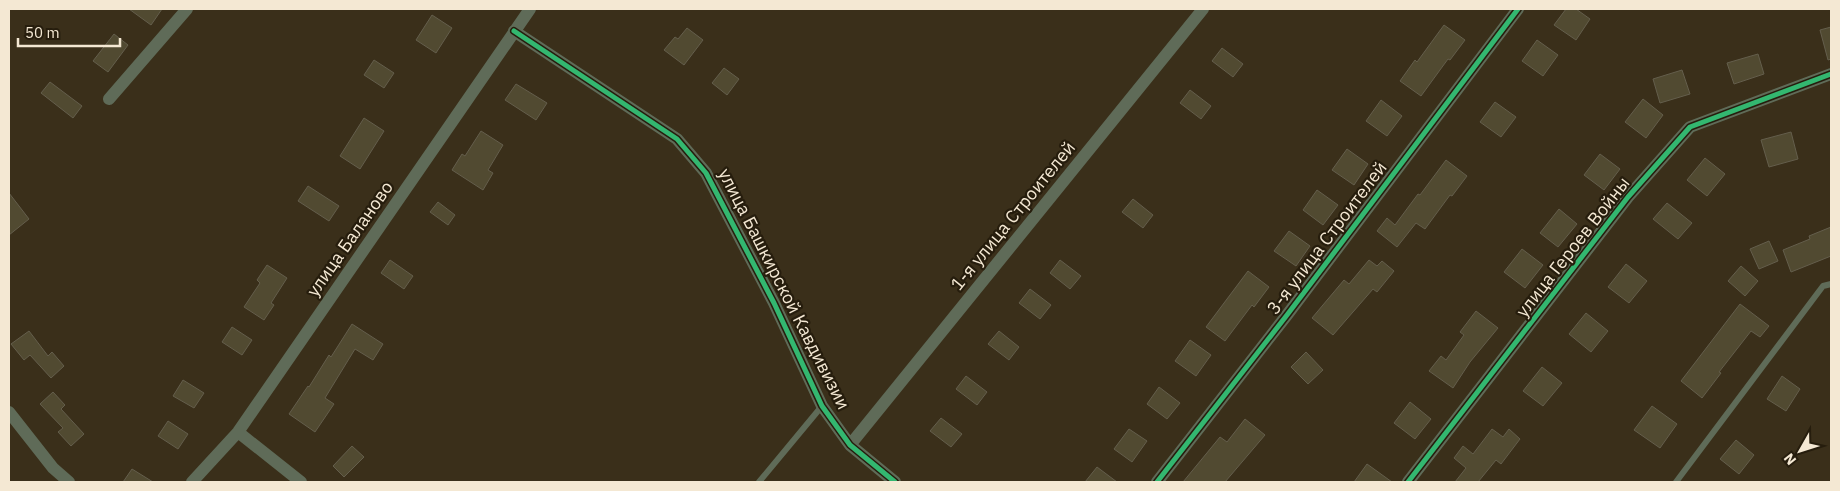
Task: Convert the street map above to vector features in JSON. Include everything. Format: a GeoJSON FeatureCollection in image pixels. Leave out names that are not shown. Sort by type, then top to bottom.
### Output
{"type":"FeatureCollection","features":[{"type":"Feature","properties":{"kind":"street"},"geometry":{"type":"LineString","coordinates":[[109,99],[187,9]]}},
{"type":"Feature","properties":{"kind":"street","name":"улица Баланово"},"geometry":{"type":"LineString","coordinates":[[192,482],[238,432],[530,9]]}},
{"type":"Feature","properties":{"kind":"street","name":"1-я улица Строителей"},"geometry":{"type":"LineString","coordinates":[[850,445],[1203,9]]}},
{"type":"Feature","properties":{"kind":"street","name":"3-я улица Строителей"},"geometry":{"type":"LineString","coordinates":[[1157,482],[1293,307],[1518,9]]}},
{"type":"Feature","properties":{"kind":"street","name":"улица Башкирской Кавдивизии"},"geometry":{"type":"LineString","coordinates":[[514,32],[677,139],[706,173],[774,303],[822,406],[850,445],[895,482]]}},
{"type":"Feature","properties":{"kind":"street","name":"улица Героев Войны"},"geometry":{"type":"LineString","coordinates":[[1408,482],[1628,197],[1690,127],[1831,74]]}},
{"type":"Feature","properties":{"kind":"street"},"geometry":{"type":"LineString","coordinates":[[9,412],[53,468],[69,482]]}},
{"type":"Feature","properties":{"kind":"street"},"geometry":{"type":"LineString","coordinates":[[238,432],[301,482]]}},
{"type":"Feature","properties":{"kind":"lane"},"geometry":{"type":"LineString","coordinates":[[1676,482],[1823,286],[1831,284]]}},
{"type":"Feature","properties":{"kind":"lane"},"geometry":{"type":"LineString","coordinates":[[759,482],[822,406]]}},
{"type":"Feature","properties":{"kind":"building"},"geometry":{"type":"Polygon","coordinates":[[[129,9],[162,9],[151,25],[129,9]]]}},
{"type":"Feature","properties":{"kind":"building"},"geometry":{"type":"Polygon","coordinates":[[[1566,9],[1576,9],[1590,19],[1576,40],[1554,25],[1566,9]]]}},
{"type":"Feature","properties":{"kind":"building"},"geometry":{"type":"Polygon","coordinates":[[[432,15],[452,28],[436,53],[416,40],[432,15]]]}},
{"type":"Feature","properties":{"kind":"building"},"geometry":{"type":"Polygon","coordinates":[[[1444,25],[1465,40],[1450,60],[1448,59],[1421,96],[1400,81],[1415,60],[1417,62],[1444,25]]]}},
{"type":"Feature","properties":{"kind":"building"},"geometry":{"type":"Polygon","coordinates":[[[1831,27],[1831,59],[1828,60],[1820,30],[1831,27]]]}},
{"type":"Feature","properties":{"kind":"building"},"geometry":{"type":"Polygon","coordinates":[[[687,28],[703,40],[684,65],[664,50],[675,37],[678,39],[687,28]]]}},
{"type":"Feature","properties":{"kind":"building"},"geometry":{"type":"Polygon","coordinates":[[[114,34],[128,45],[108,72],[93,61],[114,34]]]}},
{"type":"Feature","properties":{"kind":"building"},"geometry":{"type":"Polygon","coordinates":[[[1537,40],[1558,55],[1543,76],[1522,61],[1537,40]]]}},
{"type":"Feature","properties":{"kind":"building"},"geometry":{"type":"Polygon","coordinates":[[[1222,48],[1243,64],[1233,77],[1212,61],[1222,48]]]}},
{"type":"Feature","properties":{"kind":"building"},"geometry":{"type":"Polygon","coordinates":[[[1758,54],[1764,74],[1734,84],[1727,63],[1758,54]]]}},
{"type":"Feature","properties":{"kind":"building"},"geometry":{"type":"Polygon","coordinates":[[[374,60],[394,73],[384,88],[364,75],[374,60]]]}},
{"type":"Feature","properties":{"kind":"building"},"geometry":{"type":"Polygon","coordinates":[[[724,68],[739,79],[727,95],[712,83],[724,68]]]}},
{"type":"Feature","properties":{"kind":"building"},"geometry":{"type":"Polygon","coordinates":[[[1682,70],[1690,94],[1660,103],[1653,79],[1682,70]]]}},
{"type":"Feature","properties":{"kind":"building"},"geometry":{"type":"Polygon","coordinates":[[[50,82],[82,106],[73,118],[41,93],[50,82]]]}},
{"type":"Feature","properties":{"kind":"building"},"geometry":{"type":"Polygon","coordinates":[[[516,84],[547,103],[536,120],[505,100],[516,84]]]}},
{"type":"Feature","properties":{"kind":"building"},"geometry":{"type":"Polygon","coordinates":[[[1190,90],[1211,106],[1201,119],[1180,103],[1190,90]]]}},
{"type":"Feature","properties":{"kind":"building"},"geometry":{"type":"Polygon","coordinates":[[[1643,99],[1663,115],[1646,138],[1625,122],[1643,99]]]}},
{"type":"Feature","properties":{"kind":"building"},"geometry":{"type":"Polygon","coordinates":[[[1381,100],[1402,116],[1387,136],[1366,121],[1381,100]]]}},
{"type":"Feature","properties":{"kind":"building"},"geometry":{"type":"Polygon","coordinates":[[[1495,102],[1516,117],[1501,137],[1480,122],[1495,102]]]}},
{"type":"Feature","properties":{"kind":"building"},"geometry":{"type":"Polygon","coordinates":[[[364,118],[384,131],[360,169],[340,156],[364,118]]]}},
{"type":"Feature","properties":{"kind":"building"},"geometry":{"type":"Polygon","coordinates":[[[481,131],[503,145],[488,170],[493,173],[483,190],[452,170],[462,154],[465,156],[481,131]]]}},
{"type":"Feature","properties":{"kind":"building"},"geometry":{"type":"Polygon","coordinates":[[[1791,132],[1798,159],[1769,167],[1761,140],[1791,132]]]}},
{"type":"Feature","properties":{"kind":"building"},"geometry":{"type":"Polygon","coordinates":[[[1347,149],[1368,164],[1354,185],[1332,170],[1347,149]]]}},
{"type":"Feature","properties":{"kind":"building"},"geometry":{"type":"Polygon","coordinates":[[[1600,154],[1620,169],[1604,190],[1584,175],[1600,154]]]}},
{"type":"Feature","properties":{"kind":"building"},"geometry":{"type":"Polygon","coordinates":[[[1705,158],[1725,174],[1707,196],[1687,180],[1705,158]]]}},
{"type":"Feature","properties":{"kind":"building"},"geometry":{"type":"Polygon","coordinates":[[[1446,160],[1467,176],[1452,196],[1450,195],[1425,229],[1416,223],[1397,247],[1377,231],[1387,218],[1395,225],[1446,160]]]}},
{"type":"Feature","properties":{"kind":"building"},"geometry":{"type":"Polygon","coordinates":[[[308,186],[339,206],[329,221],[298,201],[308,186]]]}},
{"type":"Feature","properties":{"kind":"building"},"geometry":{"type":"Polygon","coordinates":[[[1317,190],[1338,205],[1323,225],[1303,210],[1317,190]]]}},
{"type":"Feature","properties":{"kind":"building"},"geometry":{"type":"Polygon","coordinates":[[[9,193],[29,219],[9,235],[9,193]]]}},
{"type":"Feature","properties":{"kind":"building"},"geometry":{"type":"Polygon","coordinates":[[[1133,199],[1153,215],[1143,228],[1122,212],[1133,199]]]}},
{"type":"Feature","properties":{"kind":"building"},"geometry":{"type":"Polygon","coordinates":[[[438,202],[455,215],[448,225],[430,212],[438,202]]]}},
{"type":"Feature","properties":{"kind":"building"},"geometry":{"type":"Polygon","coordinates":[[[1667,203],[1692,223],[1678,239],[1653,219],[1667,203]]]}},
{"type":"Feature","properties":{"kind":"building"},"geometry":{"type":"Polygon","coordinates":[[[1559,209],[1577,224],[1558,247],[1540,233],[1559,209]]]}},
{"type":"Feature","properties":{"kind":"building"},"geometry":{"type":"Polygon","coordinates":[[[1831,227],[1831,256],[1791,272],[1783,250],[1810,239],[1809,236],[1831,227]]]}},
{"type":"Feature","properties":{"kind":"building"},"geometry":{"type":"Polygon","coordinates":[[[1289,231],[1310,246],[1296,266],[1274,251],[1289,231]]]}},
{"type":"Feature","properties":{"kind":"building"},"geometry":{"type":"Polygon","coordinates":[[[1769,241],[1778,261],[1759,269],[1750,249],[1769,241]]]}},
{"type":"Feature","properties":{"kind":"building"},"geometry":{"type":"Polygon","coordinates":[[[1522,249],[1543,265],[1525,288],[1504,272],[1522,249]]]}},
{"type":"Feature","properties":{"kind":"building"},"geometry":{"type":"Polygon","coordinates":[[[390,260],[413,276],[404,289],[381,273],[390,260]]]}},
{"type":"Feature","properties":{"kind":"building"},"geometry":{"type":"Polygon","coordinates":[[[1060,260],[1081,276],[1070,289],[1050,273],[1060,260]]]}},
{"type":"Feature","properties":{"kind":"building"},"geometry":{"type":"Polygon","coordinates":[[[1369,260],[1377,266],[1382,261],[1394,271],[1377,292],[1373,289],[1333,335],[1312,318],[1344,280],[1349,284],[1369,260]]]}},
{"type":"Feature","properties":{"kind":"building"},"geometry":{"type":"Polygon","coordinates":[[[1626,264],[1647,281],[1629,303],[1608,287],[1626,264]]]}},
{"type":"Feature","properties":{"kind":"building"},"geometry":{"type":"Polygon","coordinates":[[[267,265],[287,278],[271,303],[274,305],[264,320],[244,307],[260,283],[257,280],[267,265]]]}},
{"type":"Feature","properties":{"kind":"building"},"geometry":{"type":"Polygon","coordinates":[[[1741,266],[1758,281],[1745,296],[1728,281],[1741,266]]]}},
{"type":"Feature","properties":{"kind":"building"},"geometry":{"type":"Polygon","coordinates":[[[1248,271],[1269,287],[1254,307],[1252,305],[1225,341],[1206,327],[1248,271]]]}},
{"type":"Feature","properties":{"kind":"building"},"geometry":{"type":"Polygon","coordinates":[[[1030,289],[1051,305],[1040,319],[1019,303],[1030,289]]]}},
{"type":"Feature","properties":{"kind":"building"},"geometry":{"type":"Polygon","coordinates":[[[1740,304],[1769,326],[1760,337],[1751,331],[1719,372],[1721,373],[1702,398],[1681,381],[1740,304]]]}},
{"type":"Feature","properties":{"kind":"building"},"geometry":{"type":"Polygon","coordinates":[[[1476,311],[1498,328],[1470,362],[1453,388],[1429,371],[1441,356],[1446,360],[1464,335],[1460,332],[1476,311]]]}},
{"type":"Feature","properties":{"kind":"building"},"geometry":{"type":"Polygon","coordinates":[[[1586,313],[1608,331],[1591,352],[1569,334],[1586,313]]]}},
{"type":"Feature","properties":{"kind":"building"},"geometry":{"type":"Polygon","coordinates":[[[352,324],[383,344],[373,360],[355,349],[325,398],[334,404],[315,432],[289,414],[329,355],[331,357],[352,324]]]}},
{"type":"Feature","properties":{"kind":"building"},"geometry":{"type":"Polygon","coordinates":[[[232,327],[252,340],[242,355],[222,342],[232,327]]]}},
{"type":"Feature","properties":{"kind":"building"},"geometry":{"type":"Polygon","coordinates":[[[29,331],[48,356],[52,352],[64,366],[51,378],[30,355],[24,360],[11,344],[29,331]]]}},
{"type":"Feature","properties":{"kind":"building"},"geometry":{"type":"Polygon","coordinates":[[[999,331],[1019,347],[1009,360],[988,344],[999,331]]]}},
{"type":"Feature","properties":{"kind":"building"},"geometry":{"type":"Polygon","coordinates":[[[1190,340],[1211,355],[1196,376],[1175,361],[1190,340]]]}},
{"type":"Feature","properties":{"kind":"building"},"geometry":{"type":"Polygon","coordinates":[[[1306,352],[1323,370],[1308,384],[1291,367],[1306,352]]]}},
{"type":"Feature","properties":{"kind":"building"},"geometry":{"type":"Polygon","coordinates":[[[1542,367],[1562,383],[1543,406],[1523,391],[1542,367]]]}},
{"type":"Feature","properties":{"kind":"building"},"geometry":{"type":"Polygon","coordinates":[[[966,376],[987,392],[977,405],[956,389],[966,376]]]}},
{"type":"Feature","properties":{"kind":"building"},"geometry":{"type":"Polygon","coordinates":[[[1782,376],[1800,389],[1786,411],[1767,399],[1782,376]]]}},
{"type":"Feature","properties":{"kind":"building"},"geometry":{"type":"Polygon","coordinates":[[[183,380],[204,393],[194,408],[173,396],[183,380]]]}},
{"type":"Feature","properties":{"kind":"building"},"geometry":{"type":"Polygon","coordinates":[[[1159,387],[1180,403],[1167,419],[1147,404],[1159,387]]]}},
{"type":"Feature","properties":{"kind":"building"},"geometry":{"type":"Polygon","coordinates":[[[53,392],[65,405],[61,409],[84,434],[71,446],[58,432],[63,428],[40,404],[53,392]]]}},
{"type":"Feature","properties":{"kind":"building"},"geometry":{"type":"Polygon","coordinates":[[[1410,402],[1431,419],[1415,439],[1394,423],[1410,402]]]}},
{"type":"Feature","properties":{"kind":"building"},"geometry":{"type":"Polygon","coordinates":[[[1652,406],[1677,424],[1660,448],[1634,430],[1652,406]]]}},
{"type":"Feature","properties":{"kind":"building"},"geometry":{"type":"Polygon","coordinates":[[[941,418],[962,434],[951,447],[930,431],[941,418]]]}},
{"type":"Feature","properties":{"kind":"building"},"geometry":{"type":"Polygon","coordinates":[[[1245,419],[1265,435],[1225,482],[1183,482],[1220,437],[1227,442],[1245,419]]]}},
{"type":"Feature","properties":{"kind":"building"},"geometry":{"type":"Polygon","coordinates":[[[168,421],[188,434],[178,449],[158,436],[168,421]]]}},
{"type":"Feature","properties":{"kind":"building"},"geometry":{"type":"Polygon","coordinates":[[[1129,429],[1147,441],[1132,462],[1114,449],[1129,429]]]}},
{"type":"Feature","properties":{"kind":"building"},"geometry":{"type":"Polygon","coordinates":[[[1492,429],[1503,437],[1509,429],[1520,439],[1501,464],[1496,460],[1478,482],[1455,482],[1466,468],[1454,458],[1463,446],[1473,454],[1492,429]]]}},
{"type":"Feature","properties":{"kind":"building"},"geometry":{"type":"Polygon","coordinates":[[[1736,440],[1754,455],[1739,474],[1720,459],[1736,440]]]}},
{"type":"Feature","properties":{"kind":"building"},"geometry":{"type":"Polygon","coordinates":[[[352,446],[364,457],[344,477],[333,466],[352,446]]]}},
{"type":"Feature","properties":{"kind":"building"},"geometry":{"type":"Polygon","coordinates":[[[1367,464],[1392,482],[1354,482],[1367,464]]]}},
{"type":"Feature","properties":{"kind":"building"},"geometry":{"type":"Polygon","coordinates":[[[1097,467],[1117,482],[1085,482],[1097,467]]]}},
{"type":"Feature","properties":{"kind":"building"},"geometry":{"type":"Polygon","coordinates":[[[132,469],[153,482],[123,482],[132,469]]]}},
{"type":"Feature","properties":{"kind":"cycle path"},"geometry":{"type":"LineString","coordinates":[[1157,482],[1287,315],[1518,9]]}},
{"type":"Feature","properties":{"kind":"cycle path"},"geometry":{"type":"LineString","coordinates":[[514,31],[677,139],[706,173],[774,303],[822,406],[850,445],[895,482]]}},
{"type":"Feature","properties":{"kind":"cycle path"},"geometry":{"type":"LineString","coordinates":[[1408,482],[1628,197],[1690,127],[1831,74]]}}]}
